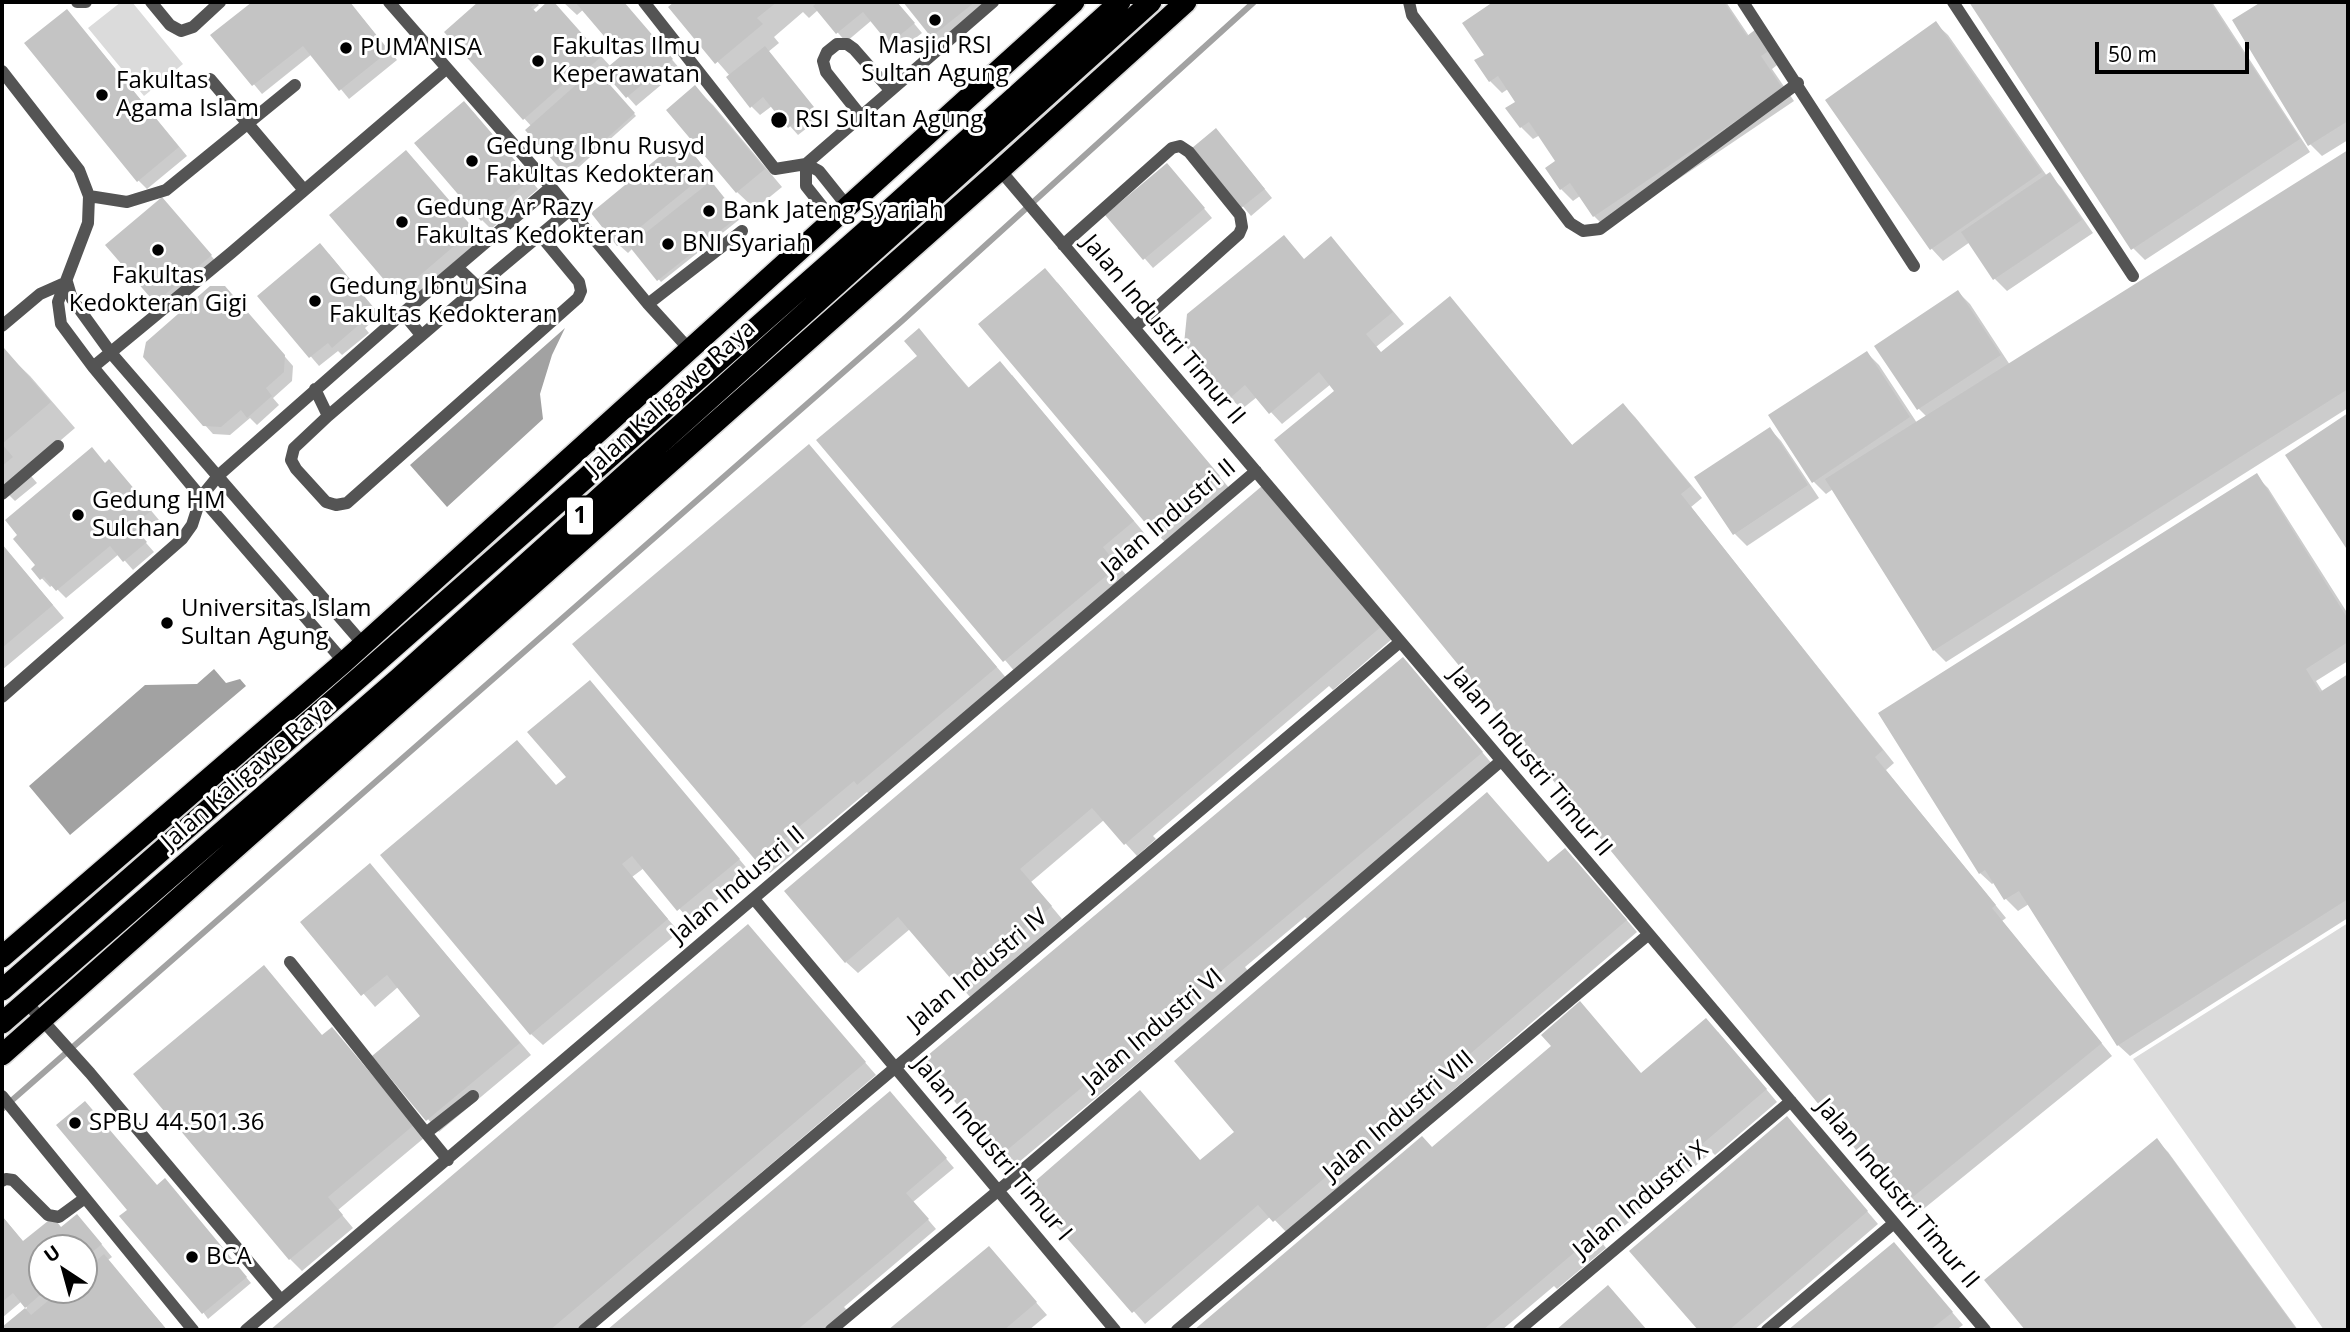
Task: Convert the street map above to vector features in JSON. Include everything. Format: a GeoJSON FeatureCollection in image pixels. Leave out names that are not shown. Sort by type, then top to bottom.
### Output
{"type":"FeatureCollection","features":[{"type":"Feature","properties":{"kind":"highway"},"geometry":{"type":"LineString","coordinates":[[2,957],[344,662],[1074,2]]}},
{"type":"Feature","properties":{"kind":"highway","name":"Jalan Kaligawe Raya"},"geometry":{"type":"LineString","coordinates":[[2,1023],[398,679],[872,239],[1120,2]]}},
{"type":"Feature","properties":{"kind":"highway","name":"Jalan Kaligawe Raya"},"geometry":{"type":"LineString","coordinates":[[2,990],[379,660],[1151,2]]}},
{"type":"Feature","properties":{"kind":"highway"},"geometry":{"type":"LineString","coordinates":[[2,1055],[47,1025],[1005,176],[1186,2]]}},
{"type":"Feature","properties":{"kind":"highway"},"geometry":{"type":"LineString","coordinates":[[842,211],[872,239]]}},
{"type":"Feature","properties":{"kind":"highway"},"geometry":{"type":"LineString","coordinates":[[363,643],[398,679]]}},
{"type":"Feature","properties":{"kind":"highway"},"geometry":{"type":"LineString","coordinates":[[344,662],[378,696]]}},
{"type":"Feature","properties":{"kind":"lane"},"geometry":{"type":"LineString","coordinates":[[78,2],[86,2]]}},
{"type":"Feature","properties":{"kind":"lane"},"geometry":{"type":"LineString","coordinates":[[151,2],[170,25],[181,31],[193,27],[220,2]]}},
{"type":"Feature","properties":{"kind":"lane"},"geometry":{"type":"LineString","coordinates":[[388,2],[689,349]]}},
{"type":"Feature","properties":{"kind":"lane"},"geometry":{"type":"LineString","coordinates":[[644,2],[775,169],[806,164],[993,2]]}},
{"type":"Feature","properties":{"kind":"lane"},"geometry":{"type":"LineString","coordinates":[[1409,2],[1412,15],[1561,212],[1583,232],[1600,229],[1798,83]]}},
{"type":"Feature","properties":{"kind":"lane"},"geometry":{"type":"LineString","coordinates":[[1743,2],[1798,83],[1914,266]]}},
{"type":"Feature","properties":{"kind":"lane"},"geometry":{"type":"LineString","coordinates":[[1953,2],[2133,276]]}},
{"type":"Feature","properties":{"kind":"lane"},"geometry":{"type":"LineString","coordinates":[[861,116],[826,72],[823,61],[827,52],[836,44],[847,44],[855,49],[890,90]]}},
{"type":"Feature","properties":{"kind":"lane"},"geometry":{"type":"LineString","coordinates":[[93,367],[446,69]]}},
{"type":"Feature","properties":{"kind":"lane"},"geometry":{"type":"LineString","coordinates":[[2,72],[79,170],[89,196],[88,223],[58,302],[61,324],[93,367],[201,496],[344,662]]}},
{"type":"Feature","properties":{"kind":"lane"},"geometry":{"type":"LineString","coordinates":[[210,79],[304,190]]}},
{"type":"Feature","properties":{"kind":"lane"},"geometry":{"type":"LineString","coordinates":[[89,196],[127,202],[166,190],[295,85]]}},
{"type":"Feature","properties":{"kind":"lane"},"geometry":{"type":"LineString","coordinates":[[1063,245],[1172,148],[1180,146],[1189,152],[1240,215],[1240,234],[1134,328]]}},
{"type":"Feature","properties":{"kind":"lane"},"geometry":{"type":"LineString","coordinates":[[806,164],[806,186],[842,211]]}},
{"type":"Feature","properties":{"kind":"lane"},"geometry":{"type":"LineString","coordinates":[[806,164],[819,171],[842,211]]}},
{"type":"Feature","properties":{"kind":"lane","name":"Jalan Industri Timur II"},"geometry":{"type":"LineString","coordinates":[[1005,176],[1985,1330]]}},
{"type":"Feature","properties":{"kind":"lane"},"geometry":{"type":"LineString","coordinates":[[2,697],[182,539],[192,525],[201,496],[219,475],[551,187]]}},
{"type":"Feature","properties":{"kind":"lane"},"geometry":{"type":"LineString","coordinates":[[540,235],[579,282],[581,291],[578,298],[347,503],[336,505],[326,502],[296,469],[291,460],[294,448],[421,335],[478,287],[540,235],[570,210]]}},
{"type":"Feature","properties":{"kind":"lane"},"geometry":{"type":"LineString","coordinates":[[648,304],[742,231]]}},
{"type":"Feature","properties":{"kind":"lane"},"geometry":{"type":"LineString","coordinates":[[457,267],[478,287]]}},
{"type":"Feature","properties":{"kind":"lane"},"geometry":{"type":"LineString","coordinates":[[67,282],[72,299],[111,353],[363,643]]}},
{"type":"Feature","properties":{"kind":"lane"},"geometry":{"type":"LineString","coordinates":[[2,327],[40,294],[67,282]]}},
{"type":"Feature","properties":{"kind":"lane"},"geometry":{"type":"LineString","coordinates":[[403,313],[421,335]]}},
{"type":"Feature","properties":{"kind":"lane"},"geometry":{"type":"LineString","coordinates":[[315,389],[328,416]]}},
{"type":"Feature","properties":{"kind":"lane"},"geometry":{"type":"LineString","coordinates":[[2,494],[58,446]]}},
{"type":"Feature","properties":{"kind":"lane","name":"Jalan Industri II"},"geometry":{"type":"LineString","coordinates":[[246,1330],[1256,471]]}},
{"type":"Feature","properties":{"kind":"lane","name":"Jalan Industri IV"},"geometry":{"type":"LineString","coordinates":[[584,1330],[1401,642]]}},
{"type":"Feature","properties":{"kind":"lane","name":"Jalan Industri VI"},"geometry":{"type":"LineString","coordinates":[[831,1330],[1502,761]]}},
{"type":"Feature","properties":{"kind":"lane","name":"Jalan Industri Timur I"},"geometry":{"type":"LineString","coordinates":[[754,899],[1115,1330]]}},
{"type":"Feature","properties":{"kind":"lane","name":"Jalan Industri VIII"},"geometry":{"type":"LineString","coordinates":[[1177,1330],[1648,934]]}},
{"type":"Feature","properties":{"kind":"lane"},"geometry":{"type":"LineString","coordinates":[[290,962],[448,1160]]}},
{"type":"Feature","properties":{"kind":"lane"},"geometry":{"type":"LineString","coordinates":[[26,1002],[104,1089],[281,1300]]}},
{"type":"Feature","properties":{"kind":"lane"},"geometry":{"type":"LineString","coordinates":[[2,1096],[193,1330]]}},
{"type":"Feature","properties":{"kind":"lane"},"geometry":{"type":"LineString","coordinates":[[426,1133],[472,1096]]}},
{"type":"Feature","properties":{"kind":"lane","name":"Jalan Industri X"},"geometry":{"type":"LineString","coordinates":[[1519,1330],[1791,1101]]}},
{"type":"Feature","properties":{"kind":"lane"},"geometry":{"type":"LineString","coordinates":[[2,1181],[13,1180],[48,1215],[59,1217],[85,1198]]}},
{"type":"Feature","properties":{"kind":"lane"},"geometry":{"type":"LineString","coordinates":[[1767,1330],[1894,1223]]}},
{"type":"Feature","properties":{"kind":"shaded area"},"geometry":{"type":"Polygon","coordinates":[[[121,2],[132,2],[183,64],[144,96],[88,28],[121,2]]]}},
{"type":"Feature","properties":{"kind":"shaded area"},"geometry":{"type":"Polygon","coordinates":[[[565,328],[552,355],[540,394],[543,419],[447,507],[410,465],[565,328]]]}},
{"type":"Feature","properties":{"kind":"shaded area"},"geometry":{"type":"Polygon","coordinates":[[[214,669],[226,683],[240,679],[246,686],[70,835],[29,786],[145,685],[197,684],[214,669]]]}},
{"type":"Feature","properties":{"kind":"shaded area"},"geometry":{"type":"Polygon","coordinates":[[[2348,923],[2348,1330],[2324,1330],[2133,1059],[2348,923]]]}},
{"type":"Feature","properties":{"kind":"building","name":"PUMANISA"},"geometry":{"type":"Polygon","coordinates":[[[252,2],[350,2],[389,51],[339,91],[303,46],[252,86],[210,35],[252,2]]]}},
{"type":"Feature","properties":{"kind":"building","name":"Fakultas Ilmu Keperawatan"},"geometry":{"type":"Polygon","coordinates":[[[478,2],[538,2],[531,7],[536,12],[547,2],[554,2],[602,56],[578,77],[575,74],[523,120],[444,32],[478,2]]]}},
{"type":"Feature","properties":{"kind":"building"},"geometry":{"type":"Polygon","coordinates":[[[575,2],[624,2],[673,59],[626,98],[603,71],[621,56],[575,2]]]}},
{"type":"Feature","properties":{"kind":"building"},"geometry":{"type":"Polygon","coordinates":[[[674,2],[777,2],[757,18],[763,24],[715,64],[668,7],[674,2]]]}},
{"type":"Feature","properties":{"kind":"building"},"geometry":{"type":"Polygon","coordinates":[[[818,2],[897,2],[915,23],[889,44],[863,12],[836,34],[813,6],[818,2]]]}},
{"type":"Feature","properties":{"kind":"building","name":"Masjid RSI Sultan Agung"},"geometry":{"type":"Polygon","coordinates":[[[903,2],[975,2],[931,37],[903,2]]]}},
{"type":"Feature","properties":{"kind":"building"},"geometry":{"type":"Polygon","coordinates":[[[1493,2],[1724,2],[1747,36],[1756,29],[1770,50],[1761,56],[1783,89],[1593,217],[1570,183],[1560,190],[1545,168],[1555,161],[1529,122],[1520,128],[1505,108],[1515,102],[1498,76],[1489,82],[1474,60],[1484,55],[1462,23],[1493,2]]]}},
{"type":"Feature","properties":{"kind":"building"},"geometry":{"type":"Polygon","coordinates":[[[1969,2],[2210,2],[2300,139],[2131,250],[1969,2]]]}},
{"type":"Feature","properties":{"kind":"building"},"geometry":{"type":"Polygon","coordinates":[[[2261,2],[2348,2],[2348,121],[2308,146],[2232,20],[2261,2]]]}},
{"type":"Feature","properties":{"kind":"building","name":"Fakultas Agama Islam"},"geometry":{"type":"Polygon","coordinates":[[[67,9],[179,147],[137,182],[24,43],[67,9]]]}},
{"type":"Feature","properties":{"kind":"building"},"geometry":{"type":"Polygon","coordinates":[[[1936,21],[2042,172],[1930,250],[1825,100],[1936,21]]]}},
{"type":"Feature","properties":{"kind":"building"},"geometry":{"type":"Polygon","coordinates":[[[765,46],[814,107],[788,128],[763,97],[750,108],[726,77],[765,46]]]}},
{"type":"Feature","properties":{"kind":"building"},"geometry":{"type":"Polygon","coordinates":[[[595,68],[635,113],[566,175],[525,130],[595,68]]]}},
{"type":"Feature","properties":{"kind":"building"},"geometry":{"type":"Polygon","coordinates":[[[695,85],[765,169],[736,193],[666,110],[695,85]]]}},
{"type":"Feature","properties":{"kind":"building","name":"Gedung Ibnu Rusyd Fakultas Kedokteran"},"geometry":{"type":"Polygon","coordinates":[[[464,101],[531,179],[481,221],[414,143],[464,101]]]}},
{"type":"Feature","properties":{"kind":"building"},"geometry":{"type":"Polygon","coordinates":[[[1216,128],[1265,189],[1241,208],[1192,148],[1216,128]]]}},
{"type":"Feature","properties":{"kind":"building"},"geometry":{"type":"Polygon","coordinates":[[[681,139],[708,172],[617,246],[591,213],[681,139]]]}},
{"type":"Feature","properties":{"kind":"building","name":"Gedung Ar Razy Fakultas Kedokteran"},"geometry":{"type":"Polygon","coordinates":[[[406,150],[474,229],[397,295],[329,215],[406,150]]]}},
{"type":"Feature","properties":{"kind":"building"},"geometry":{"type":"Polygon","coordinates":[[[2348,150],[2348,389],[1933,651],[1825,479],[2348,150]]]}},
{"type":"Feature","properties":{"kind":"building"},"geometry":{"type":"Polygon","coordinates":[[[1167,163],[1205,208],[1143,260],[1105,215],[1167,163]]]}},
{"type":"Feature","properties":{"kind":"building"},"geometry":{"type":"Polygon","coordinates":[[[2050,172],[2082,220],[1993,280],[1961,232],[2050,172]]]}},
{"type":"Feature","properties":{"kind":"building","name":"BNI Syariah"},"geometry":{"type":"Polygon","coordinates":[[[711,181],[739,216],[657,281],[629,246],[711,181]]]}},
{"type":"Feature","properties":{"kind":"building","name":"Fakultas Kedokteran Gigi"},"geometry":{"type":"Polygon","coordinates":[[[162,197],[212,255],[155,303],[105,245],[162,197]]]}},
{"type":"Feature","properties":{"kind":"building"},"geometry":{"type":"Polygon","coordinates":[[[1284,235],[1304,259],[1331,236],[1393,312],[1366,334],[1381,352],[1450,296],[1572,445],[1623,403],[1691,486],[1681,494],[1883,750],[1875,757],[1996,905],[1992,908],[2102,1043],[1908,1201],[1868,1151],[1861,1156],[1274,440],[1334,391],[1319,372],[1269,414],[1245,385],[1229,399],[1184,344],[1187,314],[1284,235]]]}},
{"type":"Feature","properties":{"kind":"building","name":"Gedung Ibnu Sina Fakultas Kedokteran"},"geometry":{"type":"Polygon","coordinates":[[[320,243],[372,306],[357,318],[361,323],[332,348],[328,343],[309,358],[257,296],[320,243]]]}},
{"type":"Feature","properties":{"kind":"building"},"geometry":{"type":"Polygon","coordinates":[[[1045,268],[1220,476],[1153,532],[978,324],[1045,268]]]}},
{"type":"Feature","properties":{"kind":"building"},"geometry":{"type":"Polygon","coordinates":[[[210,286],[225,286],[285,355],[284,372],[266,388],[272,396],[247,418],[241,410],[221,427],[203,426],[143,357],[146,342],[210,286]]]}},
{"type":"Feature","properties":{"kind":"building"},"geometry":{"type":"Polygon","coordinates":[[[1958,290],[2001,355],[1917,410],[1874,346],[1958,290]]]}},
{"type":"Feature","properties":{"kind":"building"},"geometry":{"type":"Polygon","coordinates":[[[919,328],[968,388],[1000,361],[1134,521],[1103,547],[1118,566],[1003,662],[816,440],[917,356],[904,341],[919,328]]]}},
{"type":"Feature","properties":{"kind":"building"},"geometry":{"type":"Polygon","coordinates":[[[4,348],[51,402],[2,444],[2,351],[4,348]]]}},
{"type":"Feature","properties":{"kind":"building"},"geometry":{"type":"Polygon","coordinates":[[[1867,351],[1910,417],[1812,483],[1768,415],[1867,351]]]}},
{"type":"Feature","properties":{"kind":"building"},"geometry":{"type":"Polygon","coordinates":[[[2348,413],[2348,551],[2285,455],[2348,413]]]}},
{"type":"Feature","properties":{"kind":"building"},"geometry":{"type":"Polygon","coordinates":[[[1770,427],[1808,485],[1733,535],[1694,477],[1770,427]]]}},
{"type":"Feature","properties":{"kind":"building"},"geometry":{"type":"Polygon","coordinates":[[[2,444],[13,457],[2,466],[2,444]]]}},
{"type":"Feature","properties":{"kind":"building"},"geometry":{"type":"Polygon","coordinates":[[[809,444],[997,667],[857,785],[854,781],[757,862],[572,644],[809,444]]]}},
{"type":"Feature","properties":{"kind":"building","name":"Gedung HM Sulchan"},"geometry":{"type":"Polygon","coordinates":[[[92,447],[105,463],[109,459],[152,510],[133,526],[147,542],[123,562],[110,546],[56,591],[44,577],[40,580],[31,569],[35,565],[13,539],[17,535],[5,520],[92,447]]]}},
{"type":"Feature","properties":{"kind":"building"},"geometry":{"type":"Polygon","coordinates":[[[2257,473],[2348,619],[2348,642],[2306,669],[2320,692],[2348,674],[2348,899],[2117,1046],[2019,891],[2004,900],[1985,870],[1979,874],[1878,713],[2257,473]]]}},
{"type":"Feature","properties":{"kind":"building"},"geometry":{"type":"Polygon","coordinates":[[[1262,486],[1382,626],[1124,845],[1092,808],[1020,869],[1052,906],[957,986],[898,917],[845,963],[784,891],[1262,486]]]}},
{"type":"Feature","properties":{"kind":"building"},"geometry":{"type":"Polygon","coordinates":[[[2,544],[53,605],[2,648],[2,544]]]}},
{"type":"Feature","properties":{"kind":"building"},"geometry":{"type":"Polygon","coordinates":[[[1403,657],[1483,752],[1000,1156],[921,1061],[1403,657]]]}},
{"type":"Feature","properties":{"kind":"building"},"geometry":{"type":"Polygon","coordinates":[[[590,680],[740,859],[677,911],[632,856],[622,864],[668,919],[530,1035],[380,855],[517,740],[556,785],[566,777],[527,732],[590,680]]]}},
{"type":"Feature","properties":{"kind":"building"},"geometry":{"type":"Polygon","coordinates":[[[1487,792],[1548,862],[1565,848],[1627,920],[1273,1222],[1258,1205],[1132,1313],[1025,1190],[1140,1090],[1200,1160],[1234,1132],[1174,1061],[1487,792]]]}},
{"type":"Feature","properties":{"kind":"building"},"geometry":{"type":"Polygon","coordinates":[[[370,863],[520,1043],[426,1121],[372,1056],[420,1016],[387,975],[361,996],[300,922],[370,863]]]}},
{"type":"Feature","properties":{"kind":"building"},"geometry":{"type":"Polygon","coordinates":[[[748,924],[866,1062],[550,1330],[270,1330],[748,924]]]}},
{"type":"Feature","properties":{"kind":"building"},"geometry":{"type":"Polygon","coordinates":[[[264,965],[322,1035],[332,1027],[414,1125],[328,1197],[343,1215],[289,1260],[133,1074],[264,965]]]}},
{"type":"Feature","properties":{"kind":"building"},"geometry":{"type":"Polygon","coordinates":[[[1580,1001],[1641,1073],[1706,1018],[1767,1089],[1483,1330],[1194,1330],[1422,1136],[1432,1147],[1551,1046],[1541,1035],[1580,1001]]]}},
{"type":"Feature","properties":{"kind":"building"},"geometry":{"type":"Polygon","coordinates":[[[890,1091],[947,1158],[906,1193],[929,1219],[892,1251],[797,1330],[607,1330],[890,1091]]]}},
{"type":"Feature","properties":{"kind":"building"},"geometry":{"type":"Polygon","coordinates":[[[85,1101],[157,1185],[165,1178],[247,1277],[202,1314],[119,1216],[127,1210],[56,1125],[85,1101]]]}},
{"type":"Feature","properties":{"kind":"building"},"geometry":{"type":"Polygon","coordinates":[[[1787,1116],[1868,1211],[1729,1330],[1698,1330],[1629,1251],[1787,1116]]]}},
{"type":"Feature","properties":{"kind":"building"},"geometry":{"type":"Polygon","coordinates":[[[2157,1138],[2297,1330],[2025,1330],[1984,1280],[2157,1138]]]}},
{"type":"Feature","properties":{"kind":"building"},"geometry":{"type":"Polygon","coordinates":[[[77,1214],[94,1234],[32,1234],[53,1217],[61,1227],[77,1214]]]}},
{"type":"Feature","properties":{"kind":"building"},"geometry":{"type":"Polygon","coordinates":[[[2,1216],[23,1241],[28,1237],[30,1304],[25,1308],[13,1293],[2,1302],[2,1216]]]}},
{"type":"Feature","properties":{"kind":"building"},"geometry":{"type":"Polygon","coordinates":[[[1894,1242],[1953,1312],[1930,1330],[1788,1330],[1894,1242]]]}},
{"type":"Feature","properties":{"kind":"building"},"geometry":{"type":"Polygon","coordinates":[[[989,1246],[1037,1302],[1004,1330],[888,1330],[989,1246]]]}},
{"type":"Feature","properties":{"kind":"building"},"geometry":{"type":"Polygon","coordinates":[[[104,1254],[167,1330],[2,1330],[2,1327],[25,1308],[31,1315],[44,1304],[98,1304],[98,1259],[104,1254]]]}},
{"type":"Feature","properties":{"kind":"building"},"geometry":{"type":"Polygon","coordinates":[[[1608,1285],[1647,1330],[1556,1330],[1608,1285]]]}},
{"type":"Feature","properties":{"kind":"waterway"},"geometry":{"type":"LineString","coordinates":[[2,1109],[903,320],[1254,2]]}},
{"type":"Feature","properties":{"kind":"place","name":"Masjid RSI Sultan Agung"},"geometry":{"type":"Point","coordinates":[935,20]}},
{"type":"Feature","properties":{"kind":"place","name":"PUMANISA"},"geometry":{"type":"Point","coordinates":[346,48]}},
{"type":"Feature","properties":{"kind":"place","name":"Fakultas Ilmu Keperawatan"},"geometry":{"type":"Point","coordinates":[538,61]}},
{"type":"Feature","properties":{"kind":"place","name":"Fakultas Agama Islam"},"geometry":{"type":"Point","coordinates":[102,95]}},
{"type":"Feature","properties":{"kind":"place","name":"RSI Sultan Agung"},"geometry":{"type":"Point","coordinates":[779,120]}},
{"type":"Feature","properties":{"kind":"place","name":"Gedung Ibnu Rusyd Fakultas Kedokteran"},"geometry":{"type":"Point","coordinates":[472,161]}},
{"type":"Feature","properties":{"kind":"place","name":"Bank Jateng Syariah"},"geometry":{"type":"Point","coordinates":[709,211]}},
{"type":"Feature","properties":{"kind":"place","name":"Gedung Ar Razy Fakultas Kedokteran"},"geometry":{"type":"Point","coordinates":[402,222]}},
{"type":"Feature","properties":{"kind":"place","name":"BNI Syariah"},"geometry":{"type":"Point","coordinates":[668,244]}},
{"type":"Feature","properties":{"kind":"place","name":"Fakultas Kedokteran Gigi"},"geometry":{"type":"Point","coordinates":[158,250]}},
{"type":"Feature","properties":{"kind":"place","name":"Gedung Ibnu Sina Fakultas Kedokteran"},"geometry":{"type":"Point","coordinates":[315,301]}},
{"type":"Feature","properties":{"kind":"place","name":"Gedung HM Sulchan"},"geometry":{"type":"Point","coordinates":[78,515]}},
{"type":"Feature","properties":{"kind":"place","name":"Universitas Islam Sultan Agung"},"geometry":{"type":"Point","coordinates":[167,623]}},
{"type":"Feature","properties":{"kind":"place","name":"SPBU 44.501.36"},"geometry":{"type":"Point","coordinates":[75,1123]}},
{"type":"Feature","properties":{"kind":"place","name":"BCA"},"geometry":{"type":"Point","coordinates":[192,1257]}}]}
